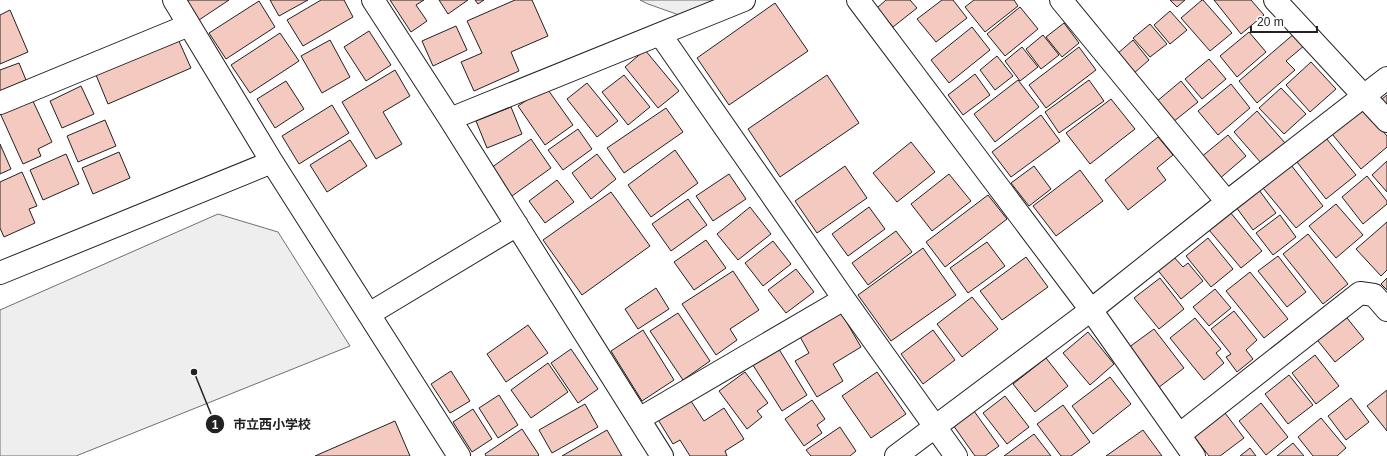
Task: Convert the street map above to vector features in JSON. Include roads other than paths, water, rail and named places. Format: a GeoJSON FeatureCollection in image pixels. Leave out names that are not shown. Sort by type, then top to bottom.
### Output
{"type":"FeatureCollection","features":[{"type":"Feature","properties":{"kind":"street"},"geometry":{"type":"LineString","coordinates":[[174,0],[272,162],[459,456]]}},
{"type":"Feature","properties":{"kind":"street"},"geometry":{"type":"LineString","coordinates":[[373,0],[450,119],[662,456]]}},
{"type":"Feature","properties":{"kind":"street"},"geometry":{"type":"LineString","coordinates":[[450,119],[744,0]]}},
{"type":"Feature","properties":{"kind":"street"},"geometry":{"type":"LineString","coordinates":[[858,0],[1091,310],[1194,456]]}},
{"type":"Feature","properties":{"kind":"street"},"geometry":{"type":"LineString","coordinates":[[1060,0],[1227,202]]}},
{"type":"Feature","properties":{"kind":"street"},"geometry":{"type":"LineString","coordinates":[[1275,0],[1387,121]]}},
{"type":"Feature","properties":{"kind":"street"},"geometry":{"type":"LineString","coordinates":[[0,102],[189,25]]}},
{"type":"Feature","properties":{"kind":"street"},"geometry":{"type":"LineString","coordinates":[[660,34],[844,299],[956,456]]}},
{"type":"Feature","properties":{"kind":"street"},"geometry":{"type":"LineString","coordinates":[[896,456],[1091,310],[1387,78]]}},
{"type":"Feature","properties":{"kind":"street"},"geometry":{"type":"LineString","coordinates":[[0,273],[272,162]]}},
{"type":"Feature","properties":{"kind":"street"},"geometry":{"type":"LineString","coordinates":[[369,314],[517,225]]}},
{"type":"Feature","properties":{"kind":"street"},"geometry":{"type":"LineString","coordinates":[[1179,435],[1360,293],[1374,295],[1387,310]]}},
{"type":"Feature","properties":{"kind":"street"},"geometry":{"type":"LineString","coordinates":[[639,419],[844,299]]}},
{"type":"Feature","properties":{"kind":"place","name":"市立西小学校"},"geometry":{"type":"Point","coordinates":[194,372]}}]}
